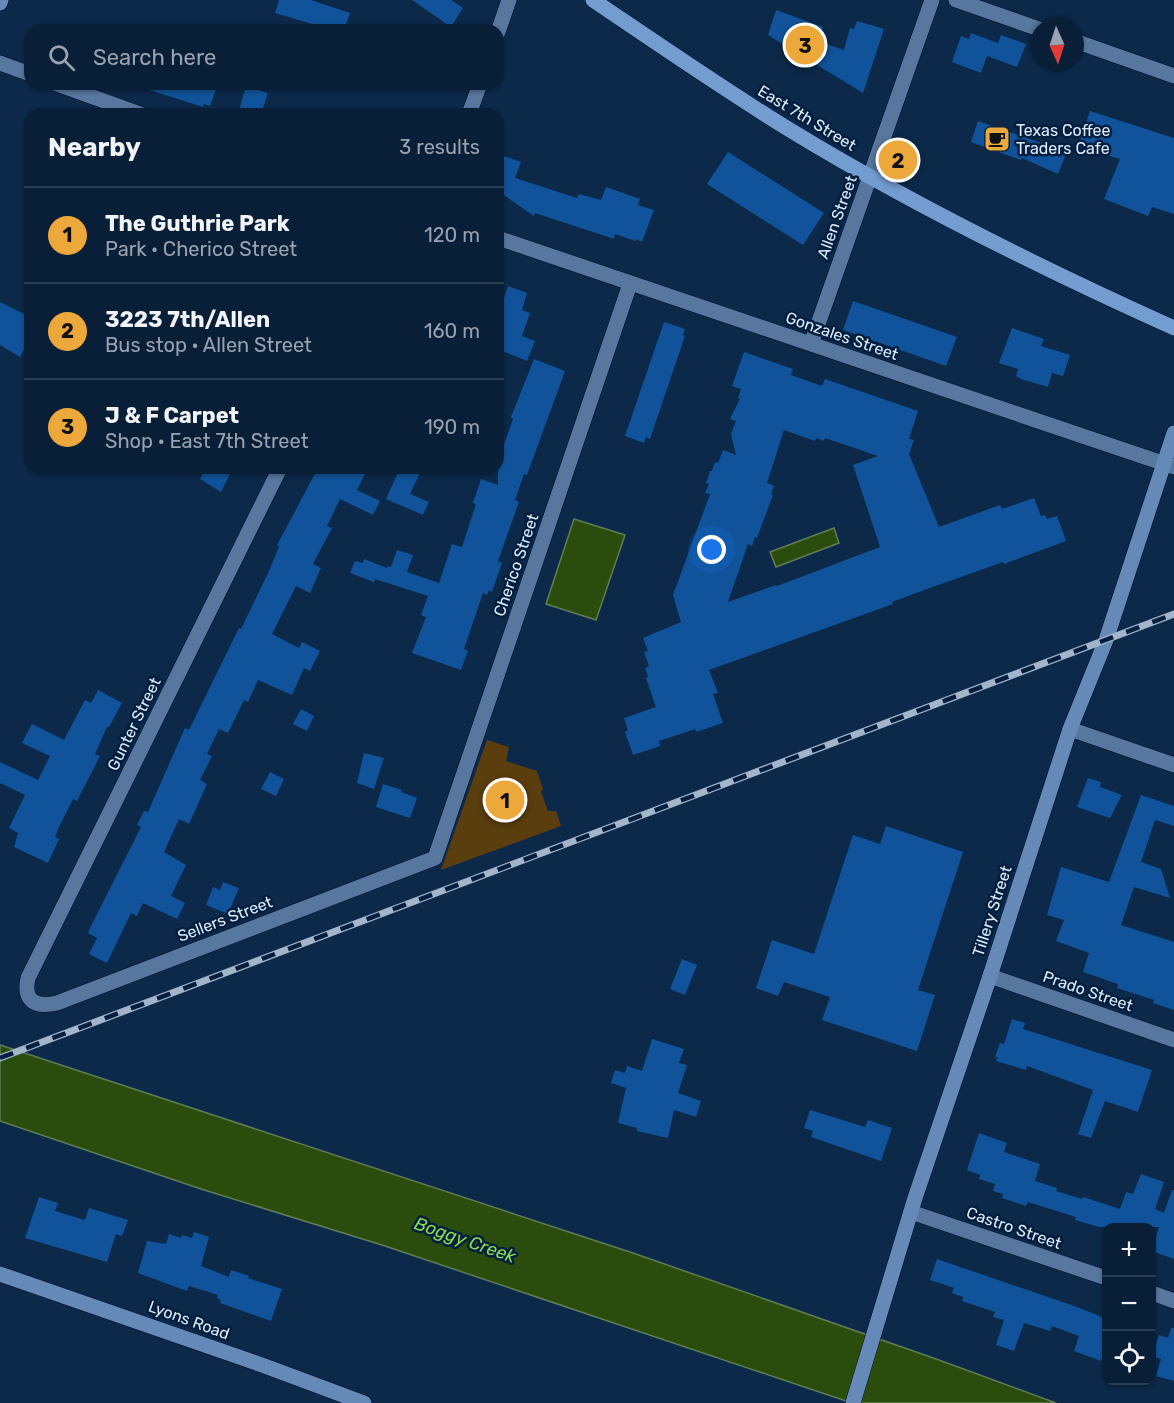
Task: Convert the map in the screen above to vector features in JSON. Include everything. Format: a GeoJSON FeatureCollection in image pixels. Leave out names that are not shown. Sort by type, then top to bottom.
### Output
{"type":"FeatureCollection","features":[{"type":"Feature","properties":{"kind":"main road","name":"East 7th Street"},"geometry":{"type":"LineString","coordinates":[[592,0],[726,90],[871,177],[1048,270],[1174,328]]}},
{"type":"Feature","properties":{"kind":"street"},"geometry":{"type":"LineString","coordinates":[[501,24],[509,0]]}},
{"type":"Feature","properties":{"kind":"street","name":"Allen Street"},"geometry":{"type":"LineString","coordinates":[[811,344],[932,0]]}},
{"type":"Feature","properties":{"kind":"street"},"geometry":{"type":"LineString","coordinates":[[956,0],[1030,26]]}},
{"type":"Feature","properties":{"kind":"street"},"geometry":{"type":"LineString","coordinates":[[1084,44],[1174,76]]}},
{"type":"Feature","properties":{"kind":"street"},"geometry":{"type":"LineString","coordinates":[[0,63],[24,72]]}},
{"type":"Feature","properties":{"kind":"street"},"geometry":{"type":"LineString","coordinates":[[74,90],[123,108]]}},
{"type":"Feature","properties":{"kind":"street"},"geometry":{"type":"LineString","coordinates":[[471,108],[478,90]]}},
{"type":"Feature","properties":{"kind":"street","name":"Gonzales Street"},"geometry":{"type":"LineString","coordinates":[[504,240],[1169,466]]}},
{"type":"Feature","properties":{"kind":"street","name":"Cherico Street"},"geometry":{"type":"LineString","coordinates":[[435,858],[630,284]]}},
{"type":"Feature","properties":{"kind":"street","name":"Tillery Street"},"geometry":{"type":"LineString","coordinates":[[853,1403],[881,1317],[911,1212],[1070,729],[1106,640],[1169,466],[1174,433]]}},
{"type":"Feature","properties":{"kind":"street","name":"Gunter Street"},"geometry":{"type":"LineString","coordinates":[[28,998],[26,987],[28,978],[277,474]]}},
{"type":"Feature","properties":{"kind":"street"},"geometry":{"type":"LineString","coordinates":[[1070,729],[1174,765]]}},
{"type":"Feature","properties":{"kind":"street","name":"Sellers Street"},"geometry":{"type":"LineString","coordinates":[[28,998],[36,1004],[46,1006],[57,1003],[435,858]]}},
{"type":"Feature","properties":{"kind":"street","name":"Prado Street"},"geometry":{"type":"LineString","coordinates":[[990,976],[1174,1040]]}},
{"type":"Feature","properties":{"kind":"street","name":"Castro Street"},"geometry":{"type":"LineString","coordinates":[[911,1212],[1104,1277]]}},
{"type":"Feature","properties":{"kind":"street","name":"Lyons Road"},"geometry":{"type":"LineString","coordinates":[[0,1274],[209,1346],[364,1403]]}},
{"type":"Feature","properties":{"kind":"street"},"geometry":{"type":"LineString","coordinates":[[1156,1294],[1174,1301]]}},
{"type":"Feature","properties":{"kind":"shaded area"},"geometry":{"type":"Polygon","coordinates":[[[487,740],[509,747],[506,761],[537,771],[548,811],[556,811],[561,826],[441,870],[487,740]]]}},
{"type":"Feature","properties":{"kind":"water"},"geometry":{"type":"Polygon","coordinates":[[[574,519],[625,535],[596,620],[546,604],[574,519]]]}},
{"type":"Feature","properties":{"kind":"water"},"geometry":{"type":"Polygon","coordinates":[[[834,528],[839,543],[776,567],[770,552],[834,528]]]}},
{"type":"Feature","properties":{"kind":"water","name":"Boggy Creek"},"geometry":{"type":"Polygon","coordinates":[[[0,1045],[633,1253],[1056,1403],[852,1403],[382,1245],[201,1189],[0,1121],[0,1045]]]}},
{"type":"Feature","properties":{"kind":"building"},"geometry":{"type":"Polygon","coordinates":[[[279,0],[311,0],[350,13],[346,24],[312,24],[275,13],[279,0]]]}},
{"type":"Feature","properties":{"kind":"building"},"geometry":{"type":"Polygon","coordinates":[[[412,0],[451,0],[463,8],[453,24],[447,24],[412,0]]]}},
{"type":"Feature","properties":{"kind":"building"},"geometry":{"type":"Polygon","coordinates":[[[776,10],[823,27],[818,41],[844,50],[850,28],[854,29],[857,21],[884,29],[863,93],[768,35],[776,10]]]}},
{"type":"Feature","properties":{"kind":"building"},"geometry":{"type":"Polygon","coordinates":[[[971,33],[998,43],[1001,35],[1026,44],[1017,67],[987,56],[981,73],[952,62],[961,36],[969,39],[971,33]]]}},
{"type":"Feature","properties":{"kind":"building"},"geometry":{"type":"Polygon","coordinates":[[[149,90],[216,90],[210,106],[204,104],[203,107],[149,90]]]}},
{"type":"Feature","properties":{"kind":"building"},"geometry":{"type":"Polygon","coordinates":[[[245,90],[268,93],[263,108],[240,108],[245,90]]]}},
{"type":"Feature","properties":{"kind":"building"},"geometry":{"type":"Polygon","coordinates":[[[1090,111],[1174,138],[1174,214],[1152,207],[1148,216],[1104,199],[1120,159],[1078,146],[1090,111]]]}},
{"type":"Feature","properties":{"kind":"building"},"geometry":{"type":"Polygon","coordinates":[[[978,121],[1066,154],[1058,174],[1022,158],[1021,160],[971,142],[978,121]]]}},
{"type":"Feature","properties":{"kind":"building"},"geometry":{"type":"Polygon","coordinates":[[[728,152],[824,213],[803,245],[707,184],[728,152]]]}},
{"type":"Feature","properties":{"kind":"building"},"geometry":{"type":"Polygon","coordinates":[[[504,156],[521,162],[515,178],[577,198],[579,194],[601,200],[606,187],[640,199],[638,205],[654,210],[642,242],[615,234],[614,239],[535,213],[534,216],[504,195],[504,156]]]}},
{"type":"Feature","properties":{"kind":"building"},"geometry":{"type":"Polygon","coordinates":[[[508,286],[527,293],[522,310],[530,313],[522,336],[535,341],[527,361],[504,351],[504,298],[508,286]]]}},
{"type":"Feature","properties":{"kind":"building"},"geometry":{"type":"Polygon","coordinates":[[[853,301],[957,337],[946,366],[843,330],[853,301]]]}},
{"type":"Feature","properties":{"kind":"building"},"geometry":{"type":"Polygon","coordinates":[[[0,302],[24,314],[24,349],[20,357],[0,345],[0,302]]]}},
{"type":"Feature","properties":{"kind":"building"},"geometry":{"type":"Polygon","coordinates":[[[664,322],[685,329],[683,335],[685,336],[650,439],[646,437],[644,443],[625,436],[664,322]]]}},
{"type":"Feature","properties":{"kind":"building"},"geometry":{"type":"Polygon","coordinates":[[[1012,328],[1044,339],[1041,346],[1070,355],[1063,376],[1052,373],[1048,387],[1021,379],[1016,376],[1018,369],[999,363],[1012,328]]]}},
{"type":"Feature","properties":{"kind":"building"},"geometry":{"type":"Polygon","coordinates":[[[744,352],[793,369],[791,375],[822,386],[825,379],[918,411],[909,439],[914,440],[909,454],[939,527],[1000,505],[1002,509],[1034,498],[1041,516],[1045,515],[1047,519],[1057,516],[1066,541],[927,589],[892,602],[893,604],[709,670],[718,693],[713,694],[723,723],[696,732],[695,729],[659,741],[660,746],[633,755],[625,732],[628,730],[624,718],[656,707],[646,678],[648,677],[645,668],[649,666],[644,652],[648,651],[643,638],[681,622],[673,595],[710,494],[705,493],[709,484],[706,483],[710,471],[715,462],[718,463],[723,450],[736,455],[731,434],[736,421],[730,419],[740,399],[738,398],[741,389],[732,386],[744,352]],[[784,430],[767,483],[774,486],[771,494],[773,495],[757,538],[755,537],[752,546],[748,544],[728,602],[880,547],[853,465],[878,456],[825,438],[824,441],[816,438],[815,441],[784,430]]]}},
{"type":"Feature","properties":{"kind":"building"},"geometry":{"type":"Polygon","coordinates":[[[534,359],[565,371],[527,475],[524,474],[515,500],[519,502],[498,561],[502,563],[492,592],[489,590],[487,595],[483,593],[464,649],[468,651],[461,670],[412,653],[426,617],[421,615],[428,596],[375,579],[374,582],[350,573],[355,561],[363,563],[364,559],[387,568],[391,567],[397,550],[413,555],[407,572],[439,583],[452,544],[462,547],[476,504],[473,503],[481,479],[498,485],[498,474],[504,474],[504,444],[513,419],[511,417],[534,359]]]}},
{"type":"Feature","properties":{"kind":"building"},"geometry":{"type":"Polygon","coordinates":[[[203,474],[230,474],[221,492],[200,479],[203,474]]]}},
{"type":"Feature","properties":{"kind":"building"},"geometry":{"type":"Polygon","coordinates":[[[315,474],[365,474],[357,490],[380,501],[373,515],[340,499],[327,526],[332,528],[313,564],[321,568],[310,593],[296,586],[272,634],[299,648],[302,642],[320,651],[310,671],[304,668],[292,695],[258,680],[248,702],[244,700],[228,733],[219,729],[207,754],[212,756],[200,780],[207,784],[189,824],[179,819],[164,852],[186,865],[171,896],[185,903],[177,919],[143,903],[137,916],[131,913],[107,963],[89,954],[97,938],[88,933],[141,827],[137,825],[144,811],[148,812],[185,728],[189,730],[239,628],[241,629],[268,573],[279,547],[277,545],[315,474]]]}},
{"type":"Feature","properties":{"kind":"building"},"geometry":{"type":"Polygon","coordinates":[[[397,474],[420,474],[410,494],[429,502],[423,515],[386,499],[397,474]]]}},
{"type":"Feature","properties":{"kind":"building"},"geometry":{"type":"Polygon","coordinates":[[[98,690],[122,703],[107,727],[95,754],[100,756],[77,801],[73,799],[59,827],[55,837],[59,839],[48,863],[14,847],[18,833],[9,828],[25,795],[0,783],[0,762],[38,780],[50,756],[22,743],[32,724],[64,740],[85,700],[91,703],[98,690]]]}},
{"type":"Feature","properties":{"kind":"building"},"geometry":{"type":"Polygon","coordinates":[[[301,709],[314,716],[307,731],[293,724],[301,709]]]}},
{"type":"Feature","properties":{"kind":"building"},"geometry":{"type":"Polygon","coordinates":[[[364,753],[384,758],[374,789],[357,783],[364,753]]]}},
{"type":"Feature","properties":{"kind":"building"},"geometry":{"type":"Polygon","coordinates":[[[270,772],[284,779],[276,796],[261,789],[270,772]]]}},
{"type":"Feature","properties":{"kind":"building"},"geometry":{"type":"Polygon","coordinates":[[[1088,778],[1101,782],[1100,787],[1122,795],[1110,818],[1077,807],[1088,778]]]}},
{"type":"Feature","properties":{"kind":"building"},"geometry":{"type":"Polygon","coordinates":[[[383,784],[417,798],[410,818],[376,807],[383,784]]]}},
{"type":"Feature","properties":{"kind":"building"},"geometry":{"type":"Polygon","coordinates":[[[1141,795],[1174,806],[1174,826],[1155,820],[1141,862],[1161,869],[1170,898],[1134,887],[1121,925],[1174,942],[1174,1010],[1153,1003],[1154,1000],[1117,988],[1118,984],[1083,972],[1089,953],[1056,941],[1064,920],[1047,915],[1061,867],[1109,882],[1141,795]]]}},
{"type":"Feature","properties":{"kind":"building"},"geometry":{"type":"Polygon","coordinates":[[[886,826],[963,852],[918,990],[935,995],[917,1051],[822,1020],[830,997],[784,982],[778,996],[756,988],[772,940],[814,954],[853,835],[880,844],[886,826]]]}},
{"type":"Feature","properties":{"kind":"building"},"geometry":{"type":"Polygon","coordinates":[[[223,882],[239,888],[228,914],[206,905],[213,887],[220,890],[223,882]]]}},
{"type":"Feature","properties":{"kind":"building"},"geometry":{"type":"Polygon","coordinates":[[[682,959],[697,965],[685,995],[670,989],[682,959]]]}},
{"type":"Feature","properties":{"kind":"building"},"geometry":{"type":"Polygon","coordinates":[[[1012,1019],[1025,1023],[1023,1029],[1152,1070],[1138,1112],[1105,1101],[1091,1138],[1078,1134],[1093,1090],[1027,1066],[1026,1070],[996,1061],[998,1057],[995,1057],[1000,1043],[1004,1044],[1012,1019]]]}},
{"type":"Feature","properties":{"kind":"building"},"geometry":{"type":"Polygon","coordinates":[[[652,1039],[684,1049],[679,1063],[687,1065],[678,1093],[701,1101],[696,1117],[674,1110],[668,1138],[637,1131],[637,1128],[618,1123],[626,1088],[611,1083],[615,1070],[625,1073],[627,1066],[642,1071],[652,1039]]]}},
{"type":"Feature","properties":{"kind":"building"},"geometry":{"type":"Polygon","coordinates":[[[810,1110],[865,1127],[868,1120],[892,1128],[881,1161],[811,1137],[813,1131],[804,1128],[810,1110]]]}},
{"type":"Feature","properties":{"kind":"building"},"geometry":{"type":"Polygon","coordinates":[[[979,1133],[1007,1143],[1004,1152],[1040,1164],[1035,1181],[1057,1188],[1056,1191],[1082,1199],[1083,1197],[1120,1209],[1126,1192],[1133,1194],[1141,1174],[1164,1182],[1155,1209],[1164,1213],[1172,1190],[1174,1190],[1174,1259],[1156,1252],[1159,1227],[1156,1227],[1156,1223],[1102,1223],[1102,1227],[1099,1227],[1028,1202],[1026,1206],[1002,1198],[1003,1194],[993,1191],[995,1184],[979,1179],[980,1175],[967,1170],[979,1133]]]}},
{"type":"Feature","properties":{"kind":"building"},"geometry":{"type":"Polygon","coordinates":[[[39,1197],[58,1203],[55,1211],[85,1220],[89,1208],[128,1220],[122,1236],[116,1234],[107,1262],[25,1238],[39,1197]]]}},
{"type":"Feature","properties":{"kind":"building"},"geometry":{"type":"Polygon","coordinates":[[[194,1232],[209,1237],[201,1266],[229,1277],[231,1270],[282,1289],[271,1321],[220,1303],[218,1295],[189,1286],[187,1291],[138,1273],[147,1241],[166,1244],[169,1234],[181,1238],[182,1235],[192,1238],[194,1232]]]}},
{"type":"Feature","properties":{"kind":"building"},"geometry":{"type":"Polygon","coordinates":[[[937,1259],[1102,1317],[1101,1361],[1074,1351],[1079,1336],[1052,1326],[1050,1331],[1024,1323],[1014,1351],[996,1345],[1004,1320],[993,1317],[995,1312],[962,1301],[963,1297],[952,1293],[954,1288],[930,1280],[937,1259]]]}},
{"type":"Feature","properties":{"kind":"building"},"geometry":{"type":"Polygon","coordinates":[[[1171,1328],[1174,1328],[1174,1381],[1156,1376],[1161,1359],[1156,1357],[1156,1344],[1159,1335],[1168,1338],[1171,1328]]]}},
{"type":"Feature","properties":{"kind":"railway"},"geometry":{"type":"LineString","coordinates":[[0,1058],[1174,614]]}},
{"type":"Feature","properties":{"kind":"place","name":"J & F Carpet"},"geometry":{"type":"Point","coordinates":[805,45]}},
{"type":"Feature","properties":{"kind":"place","name":"Texas Coffee Traders Cafe"},"geometry":{"type":"Point","coordinates":[997,139]}},
{"type":"Feature","properties":{"kind":"place","name":"3223 7th/Allen"},"geometry":{"type":"Point","coordinates":[898,160]}},
{"type":"Feature","properties":{"kind":"place","name":"The Guthrie Park"},"geometry":{"type":"Point","coordinates":[505,800]}}]}
